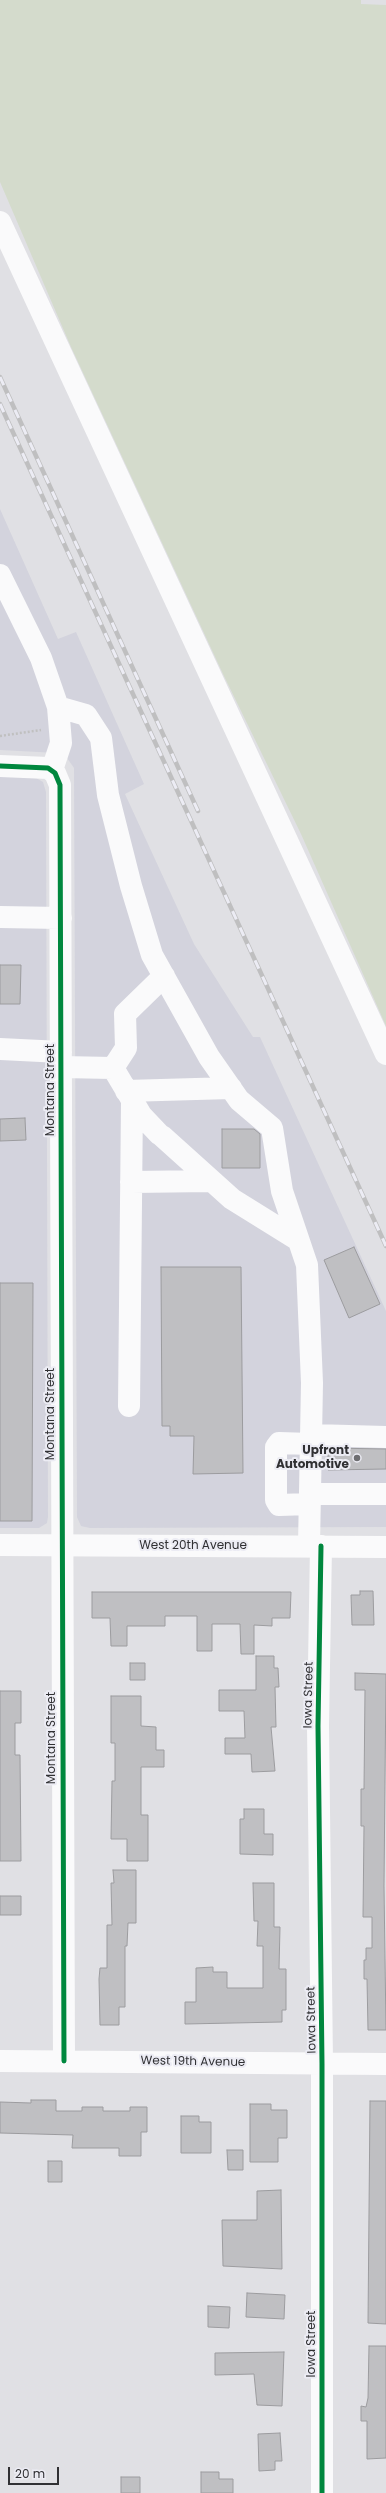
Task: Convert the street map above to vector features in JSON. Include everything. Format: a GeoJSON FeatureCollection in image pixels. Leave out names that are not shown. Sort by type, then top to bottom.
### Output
{"type":"FeatureCollection","features":[{"type":"Feature","properties":{"kind":"street"},"geometry":{"type":"LineString","coordinates":[[0,222],[386,1054]]}},
{"type":"Feature","properties":{"kind":"street"},"geometry":{"type":"LineString","coordinates":[[0,575],[41,658],[58,707],[61,737],[61,743],[52,770],[37,766],[0,766]]}},
{"type":"Feature","properties":{"kind":"street","name":"Iowa Street"},"geometry":{"type":"LineString","coordinates":[[58,707],[86,715],[101,738],[108,796],[131,886],[152,954],[209,1058],[239,1100],[272,1128],[282,1191],[307,1265],[312,1440],[310,1499],[315,1546],[318,1726],[322,2064],[322,2493]]}},
{"type":"Feature","properties":{"kind":"street","name":"Montana Street"},"geometry":{"type":"LineString","coordinates":[[52,770],[59,780],[60,785],[61,1545],[64,2061]]}},
{"type":"Feature","properties":{"kind":"street"},"geometry":{"type":"LineString","coordinates":[[0,917],[61,918]]}},
{"type":"Feature","properties":{"kind":"street"},"geometry":{"type":"LineString","coordinates":[[113,1068],[126,1048],[125,1014],[164,976]]}},
{"type":"Feature","properties":{"kind":"street"},"geometry":{"type":"LineString","coordinates":[[0,1049],[113,1068]]}},
{"type":"Feature","properties":{"kind":"street"},"geometry":{"type":"LineString","coordinates":[[113,1068],[140,1115],[160,1135],[232,1199],[298,1240]]}},
{"type":"Feature","properties":{"kind":"street"},"geometry":{"type":"LineString","coordinates":[[129,1096],[231,1088]]}},
{"type":"Feature","properties":{"kind":"street"},"geometry":{"type":"LineString","coordinates":[[129,1096],[131,1182],[129,1406]]}},
{"type":"Feature","properties":{"kind":"street"},"geometry":{"type":"LineString","coordinates":[[131,1182],[211,1181]]}},
{"type":"Feature","properties":{"kind":"street"},"geometry":{"type":"LineString","coordinates":[[386,1437],[280,1443],[276,1447],[276,1500],[279,1505],[310,1499],[386,1494]]}},
{"type":"Feature","properties":{"kind":"street","name":"West 20th Avenue"},"geometry":{"type":"LineString","coordinates":[[0,1545],[386,1547]]}},
{"type":"Feature","properties":{"kind":"street","name":"West 19th Avenue"},"geometry":{"type":"LineString","coordinates":[[0,2061],[386,2064]]}},
{"type":"Feature","properties":{"kind":"path"},"geometry":{"type":"LineString","coordinates":[[0,736],[40,729],[61,737]]}},
{"type":"Feature","properties":{"kind":"shaded area"},"geometry":{"type":"Polygon","coordinates":[[[0,509],[58,639],[76,632],[144,784],[125,794],[194,944],[253,1037],[260,1037],[386,1311],[386,1527],[90,1528],[81,1526],[77,1517],[74,768],[67,758],[57,753],[0,750],[0,509]]]}},
{"type":"Feature","properties":{"kind":"shaded area"},"geometry":{"type":"Polygon","coordinates":[[[0,776],[36,778],[43,782],[46,792],[48,1517],[47,1523],[39,1528],[0,1528],[0,776]]]}},
{"type":"Feature","properties":{"kind":"green space"},"geometry":{"type":"Polygon","coordinates":[[[0,0],[361,0],[361,4],[386,5],[386,1026],[301,834],[223,674],[71,347],[0,182],[0,0]]]}},
{"type":"Feature","properties":{"kind":"building"},"geometry":{"type":"Polygon","coordinates":[[[0,965],[21,965],[20,1004],[0,1004],[0,965]]]}},
{"type":"Feature","properties":{"kind":"building"},"geometry":{"type":"Polygon","coordinates":[[[25,1118],[26,1140],[0,1141],[0,1119],[25,1118]]]}},
{"type":"Feature","properties":{"kind":"building"},"geometry":{"type":"Polygon","coordinates":[[[222,1129],[254,1129],[260,1134],[260,1168],[222,1168],[222,1129]]]}},
{"type":"Feature","properties":{"kind":"building"},"geometry":{"type":"Polygon","coordinates":[[[354,1247],[380,1304],[349,1318],[324,1260],[354,1247]]]}},
{"type":"Feature","properties":{"kind":"building"},"geometry":{"type":"Polygon","coordinates":[[[161,1267],[241,1267],[243,1473],[193,1474],[194,1436],[170,1436],[170,1426],[162,1426],[161,1267]]]}},
{"type":"Feature","properties":{"kind":"building"},"geometry":{"type":"Polygon","coordinates":[[[0,1283],[33,1283],[32,1521],[0,1521],[0,1283]]]}},
{"type":"Feature","properties":{"kind":"building","name":"Upfront Automotive"},"geometry":{"type":"Polygon","coordinates":[[[328,1448],[386,1449],[386,1469],[328,1470],[328,1448]]]}},
{"type":"Feature","properties":{"kind":"building"},"geometry":{"type":"Polygon","coordinates":[[[360,1591],[373,1591],[374,1625],[352,1625],[351,1595],[360,1595],[360,1591]]]}},
{"type":"Feature","properties":{"kind":"building"},"geometry":{"type":"Polygon","coordinates":[[[92,1592],[291,1592],[290,1618],[272,1618],[272,1626],[254,1625],[254,1654],[241,1654],[240,1624],[212,1624],[212,1651],[197,1651],[197,1616],[165,1616],[165,1626],[127,1626],[127,1646],[111,1646],[110,1618],[92,1618],[92,1592]]]}},
{"type":"Feature","properties":{"kind":"building"},"geometry":{"type":"Polygon","coordinates":[[[256,1656],[274,1656],[274,1668],[278,1668],[279,1687],[275,1687],[276,1727],[271,1727],[275,1771],[252,1772],[251,1754],[225,1754],[225,1738],[245,1738],[244,1711],[219,1711],[219,1690],[256,1690],[256,1656]]]}},
{"type":"Feature","properties":{"kind":"building"},"geometry":{"type":"Polygon","coordinates":[[[130,1663],[145,1663],[145,1680],[130,1680],[130,1663]]]}},
{"type":"Feature","properties":{"kind":"building"},"geometry":{"type":"Polygon","coordinates":[[[355,1673],[386,1674],[384,1886],[386,2030],[368,2030],[367,1979],[364,1979],[364,1960],[366,1960],[366,1948],[372,1948],[372,1917],[363,1917],[364,1826],[361,1826],[361,1789],[364,1789],[365,1690],[355,1690],[355,1673]]]}},
{"type":"Feature","properties":{"kind":"building"},"geometry":{"type":"Polygon","coordinates":[[[0,1691],[21,1691],[21,1723],[15,1723],[15,1755],[20,1755],[21,1861],[0,1861],[0,1691]]]}},
{"type":"Feature","properties":{"kind":"building"},"geometry":{"type":"Polygon","coordinates":[[[111,1696],[141,1696],[141,1726],[156,1727],[156,1750],[164,1750],[164,1767],[141,1767],[141,1815],[148,1815],[148,1861],[127,1861],[127,1839],[111,1839],[112,1781],[115,1781],[115,1743],[111,1743],[111,1696]]]}},
{"type":"Feature","properties":{"kind":"building"},"geometry":{"type":"Polygon","coordinates":[[[244,1809],[264,1809],[264,1834],[273,1834],[273,1855],[240,1854],[240,1819],[244,1819],[244,1809]]]}},
{"type":"Feature","properties":{"kind":"building"},"geometry":{"type":"Polygon","coordinates":[[[113,1870],[136,1870],[136,1923],[128,1923],[127,1946],[125,1946],[125,2007],[119,2007],[119,2025],[100,2025],[99,1979],[100,1968],[107,1968],[107,1925],[112,1925],[111,1883],[114,1883],[113,1870]]]}},
{"type":"Feature","properties":{"kind":"building"},"geometry":{"type":"Polygon","coordinates":[[[253,1883],[274,1883],[274,1927],[280,1927],[279,1969],[286,1969],[286,2010],[282,2010],[282,2022],[185,2024],[185,2002],[196,2002],[196,1968],[213,1967],[213,1972],[227,1972],[227,1988],[263,1988],[263,1946],[257,1946],[258,1921],[254,1921],[253,1883]]]}},
{"type":"Feature","properties":{"kind":"building"},"geometry":{"type":"Polygon","coordinates":[[[0,1896],[21,1896],[21,1915],[0,1915],[0,1896]]]}},
{"type":"Feature","properties":{"kind":"building"},"geometry":{"type":"Polygon","coordinates":[[[31,2100],[56,2100],[56,2111],[82,2111],[82,2107],[103,2107],[103,2111],[130,2111],[130,2107],[147,2107],[147,2132],[141,2132],[141,2156],[119,2156],[119,2148],[72,2148],[73,2135],[0,2133],[0,2102],[31,2103],[31,2100]]]}},
{"type":"Feature","properties":{"kind":"building"},"geometry":{"type":"Polygon","coordinates":[[[370,2101],[386,2101],[386,2324],[368,2323],[370,2101]]]}},
{"type":"Feature","properties":{"kind":"building"},"geometry":{"type":"Polygon","coordinates":[[[250,2104],[271,2104],[271,2110],[287,2110],[287,2138],[278,2138],[278,2162],[250,2162],[250,2104]]]}},
{"type":"Feature","properties":{"kind":"building"},"geometry":{"type":"Polygon","coordinates":[[[181,2116],[199,2116],[199,2122],[211,2122],[211,2153],[181,2153],[181,2116]]]}},
{"type":"Feature","properties":{"kind":"building"},"geometry":{"type":"Polygon","coordinates":[[[227,2150],[243,2150],[243,2170],[228,2170],[227,2150]]]}},
{"type":"Feature","properties":{"kind":"building"},"geometry":{"type":"Polygon","coordinates":[[[48,2161],[62,2161],[62,2182],[48,2182],[48,2161]]]}},
{"type":"Feature","properties":{"kind":"building"},"geometry":{"type":"Polygon","coordinates":[[[281,2190],[282,2269],[223,2266],[222,2220],[257,2220],[257,2191],[281,2190]]]}},
{"type":"Feature","properties":{"kind":"building"},"geometry":{"type":"Polygon","coordinates":[[[247,2293],[285,2295],[284,2319],[246,2317],[247,2293]]]}},
{"type":"Feature","properties":{"kind":"building"},"geometry":{"type":"Polygon","coordinates":[[[208,2306],[230,2307],[229,2328],[208,2327],[208,2306]]]}},
{"type":"Feature","properties":{"kind":"building"},"geometry":{"type":"Polygon","coordinates":[[[369,2346],[386,2346],[386,2458],[367,2459],[367,2421],[361,2421],[361,2406],[366,2407],[368,2398],[369,2346]]]}},
{"type":"Feature","properties":{"kind":"building"},"geometry":{"type":"Polygon","coordinates":[[[284,2352],[282,2406],[257,2405],[254,2374],[215,2375],[215,2353],[284,2352]]]}},
{"type":"Feature","properties":{"kind":"building"},"geometry":{"type":"Polygon","coordinates":[[[280,2433],[282,2461],[275,2461],[275,2470],[259,2471],[258,2434],[280,2433]]]}},
{"type":"Feature","properties":{"kind":"building"},"geometry":{"type":"Polygon","coordinates":[[[201,2472],[219,2472],[219,2479],[233,2479],[233,2493],[201,2493],[201,2472]]]}},
{"type":"Feature","properties":{"kind":"building"},"geometry":{"type":"Polygon","coordinates":[[[121,2477],[140,2477],[140,2493],[121,2493],[121,2477]]]}},
{"type":"Feature","properties":{"kind":"railway"},"geometry":{"type":"LineString","coordinates":[[0,377],[198,811]]}},
{"type":"Feature","properties":{"kind":"railway"},"geometry":{"type":"LineString","coordinates":[[0,404],[386,1246]]}},
{"type":"Feature","properties":{"kind":"cycle path"},"geometry":{"type":"LineString","coordinates":[[0,766],[48,768],[55,773],[60,785],[64,2061]]}},
{"type":"Feature","properties":{"kind":"cycle path"},"geometry":{"type":"LineString","coordinates":[[321,1546],[318,1726],[322,2064],[322,2493]]}},
{"type":"Feature","properties":{"kind":"place","name":"Upfront Automotive"},"geometry":{"type":"Point","coordinates":[357,1458]}}]}
